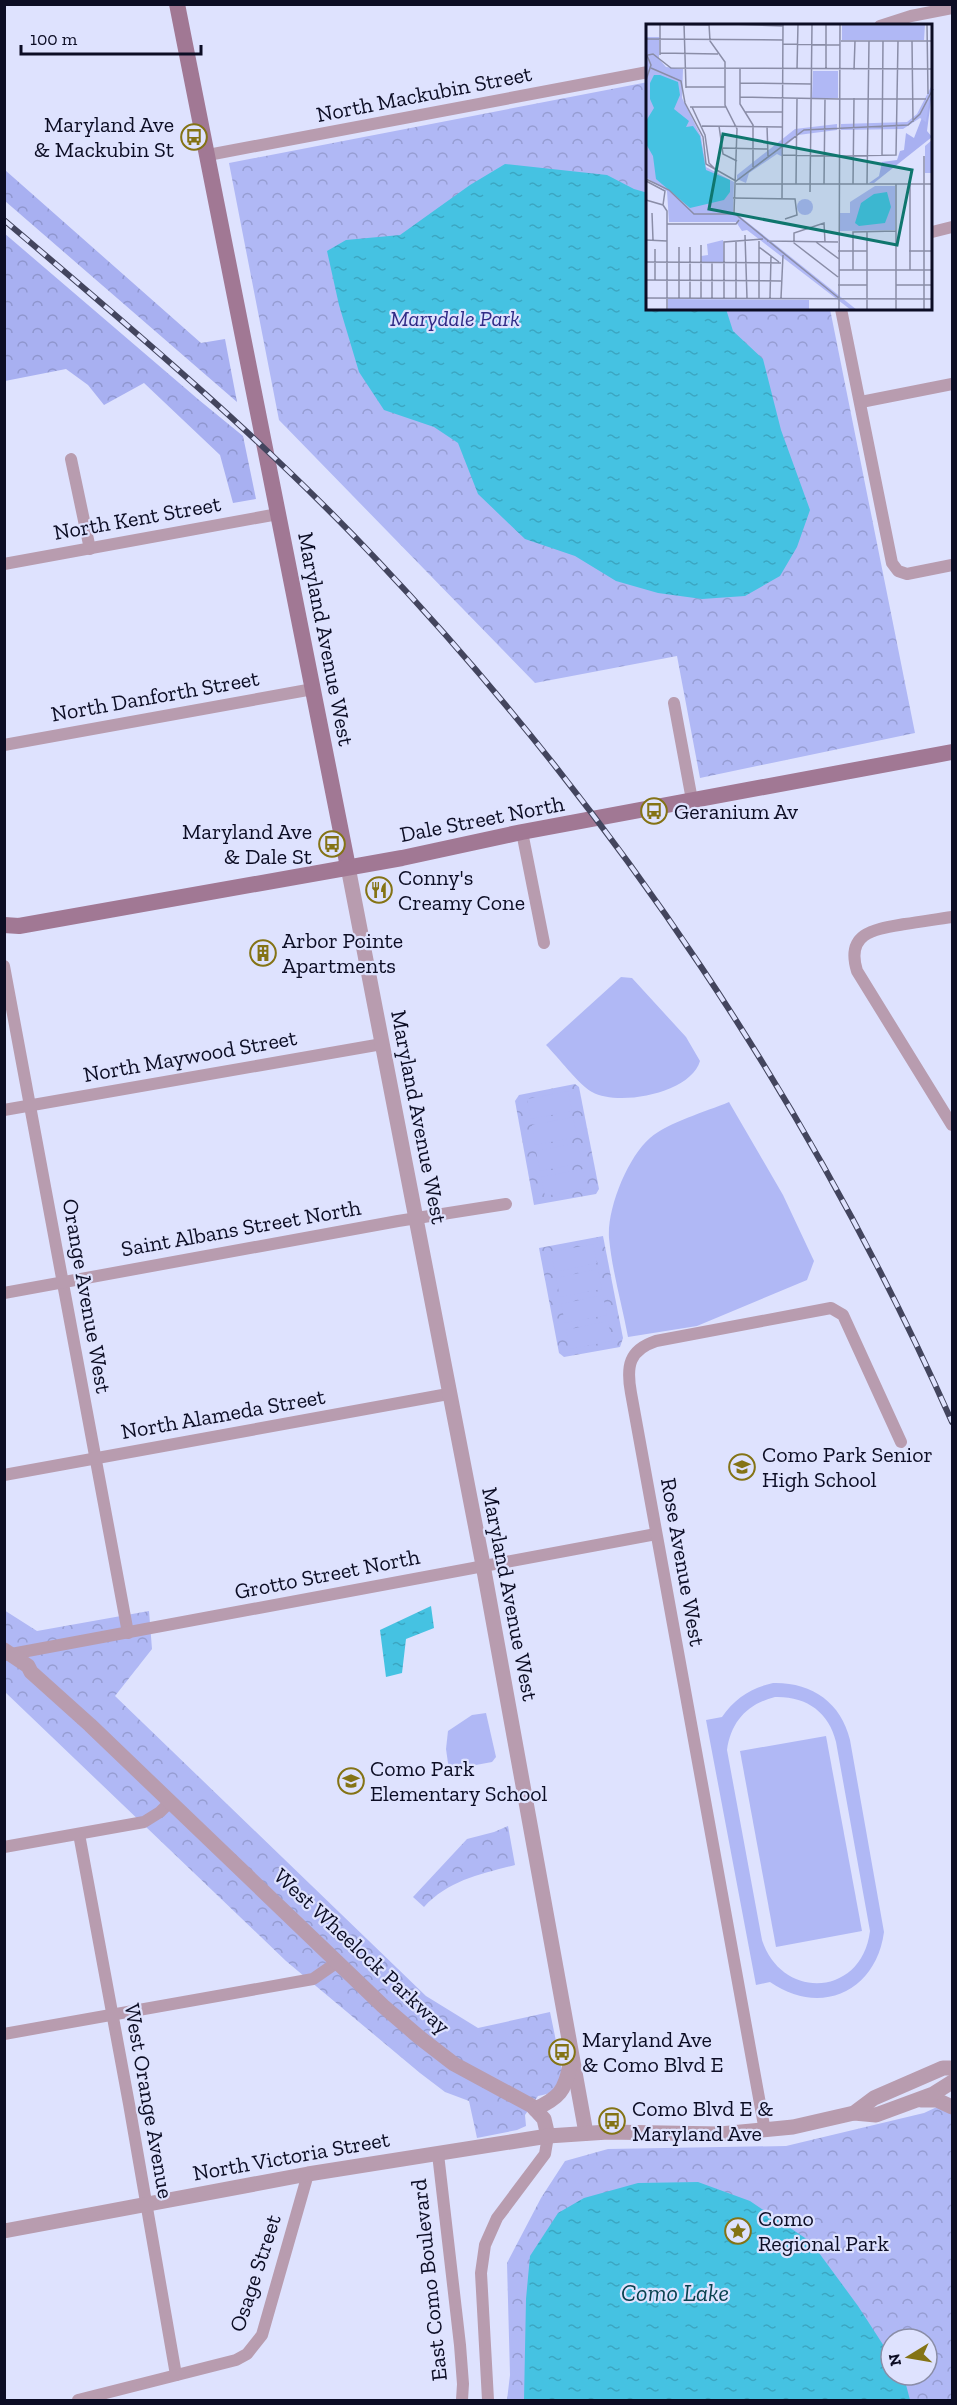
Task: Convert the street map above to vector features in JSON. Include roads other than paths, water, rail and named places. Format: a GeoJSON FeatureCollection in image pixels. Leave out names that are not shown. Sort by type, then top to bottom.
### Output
{"type":"FeatureCollection","features":[{"type":"Feature","properties":{"kind":"main road","name":"Maryland Avenue West"},"geometry":{"type":"LineString","coordinates":[[177,4],[348,867]]}},
{"type":"Feature","properties":{"kind":"main road","name":"Dale Street North"},"geometry":{"type":"LineString","coordinates":[[9,929],[952,752]]}},
{"type":"Feature","properties":{"kind":"street"},"geometry":{"type":"LineString","coordinates":[[886,24],[911,16],[952,8]]}},
{"type":"Feature","properties":{"kind":"street","name":"North Mackubin Street"},"geometry":{"type":"LineString","coordinates":[[208,156],[646,72]]}},
{"type":"Feature","properties":{"kind":"street"},"geometry":{"type":"LineString","coordinates":[[933,231],[952,227]]}},
{"type":"Feature","properties":{"kind":"street"},"geometry":{"type":"LineString","coordinates":[[842,310],[892,563],[898,571],[907,574],[952,565]]}},
{"type":"Feature","properties":{"kind":"street"},"geometry":{"type":"LineString","coordinates":[[861,402],[952,384]]}},
{"type":"Feature","properties":{"kind":"street"},"geometry":{"type":"LineString","coordinates":[[70,459],[90,549]]}},
{"type":"Feature","properties":{"kind":"street","name":"North Kent Street"},"geometry":{"type":"LineString","coordinates":[[4,564],[278,514]]}},
{"type":"Feature","properties":{"kind":"street","name":"North Danforth Street"},"geometry":{"type":"LineString","coordinates":[[4,745],[313,689]]}},
{"type":"Feature","properties":{"kind":"street"},"geometry":{"type":"LineString","coordinates":[[674,703],[692,800]]}},
{"type":"Feature","properties":{"kind":"street"},"geometry":{"type":"LineString","coordinates":[[522,832],[544,943]]}},
{"type":"Feature","properties":{"kind":"street","name":"Maryland Avenue West"},"geometry":{"type":"LineString","coordinates":[[348,867],[448,1394],[483,1565],[586,2133]]}},
{"type":"Feature","properties":{"kind":"street"},"geometry":{"type":"LineString","coordinates":[[952,917],[875,929],[861,938],[854,954],[857,971],[952,1125]]}},
{"type":"Feature","properties":{"kind":"street","name":"Orange Avenue West"},"geometry":{"type":"LineString","coordinates":[[4,966],[128,1632]]}},
{"type":"Feature","properties":{"kind":"street","name":"North Maywood Street"},"geometry":{"type":"LineString","coordinates":[[4,1110],[382,1044]]}},
{"type":"Feature","properties":{"kind":"street","name":"Saint Albans Street North"},"geometry":{"type":"LineString","coordinates":[[4,1293],[415,1218],[506,1204]]}},
{"type":"Feature","properties":{"kind":"street","name":"Rose Avenue West"},"geometry":{"type":"LineString","coordinates":[[765,2131],[656,1534],[631,1393],[629,1366],[634,1354],[643,1345],[656,1341],[831,1308],[843,1315],[901,1442]]}},
{"type":"Feature","properties":{"kind":"street","name":"North Alameda Street"},"geometry":{"type":"LineString","coordinates":[[4,1475],[448,1394]]}},
{"type":"Feature","properties":{"kind":"street","name":"Grotto Street North"},"geometry":{"type":"LineString","coordinates":[[6,1653],[656,1534]]}},
{"type":"Feature","properties":{"kind":"street","name":"West Wheelock Parkway"},"geometry":{"type":"LineString","coordinates":[[6,1653],[28,1666],[31,1672],[170,1802],[336,1963],[412,2032],[443,2056],[535,2109]]}},
{"type":"Feature","properties":{"kind":"street"},"geometry":{"type":"LineString","coordinates":[[4,1847],[144,1822],[160,1812],[170,1802]]}},
{"type":"Feature","properties":{"kind":"street","name":"West Orange Avenue"},"geometry":{"type":"LineString","coordinates":[[79,1834],[176,2375]]}},
{"type":"Feature","properties":{"kind":"street"},"geometry":{"type":"LineString","coordinates":[[4,2034],[313,1979],[336,1963]]}},
{"type":"Feature","properties":{"kind":"street"},"geometry":{"type":"LineString","coordinates":[[488,2400],[481,2273],[484,2251],[497,2218],[545,2154],[548,2136],[544,2118],[535,2109],[546,2104],[562,2091],[567,2083],[572,2056]]}},
{"type":"Feature","properties":{"kind":"street"},"geometry":{"type":"LineString","coordinates":[[586,2133],[692,2134],[765,2131],[818,2123],[854,2113],[876,2115],[933,2094],[952,2082],[948,2068],[874,2098],[854,2113]]}},
{"type":"Feature","properties":{"kind":"street"},"geometry":{"type":"LineString","coordinates":[[915,2100],[937,2100],[952,2107]]}},
{"type":"Feature","properties":{"kind":"street","name":"North Victoria Street"},"geometry":{"type":"LineString","coordinates":[[4,2231],[308,2174],[548,2136],[586,2133]]}},
{"type":"Feature","properties":{"kind":"street","name":"East Como Boulevard"},"geometry":{"type":"LineString","coordinates":[[438,2154],[464,2384],[462,2400]]}},
{"type":"Feature","properties":{"kind":"street","name":"Osage Street"},"geometry":{"type":"LineString","coordinates":[[78,2400],[236,2361],[256,2344],[262,2335],[308,2174]]}},
{"type":"Feature","properties":{"kind":"water"},"geometry":{"type":"Polygon","coordinates":[[[505,164],[607,175],[646,192],[646,310],[726,310],[733,331],[763,359],[781,430],[810,510],[797,547],[780,576],[745,596],[702,599],[658,593],[616,581],[575,556],[525,539],[478,494],[458,443],[434,427],[384,410],[359,372],[339,305],[327,251],[346,240],[400,235],[470,185],[505,164]]]}},
{"type":"Feature","properties":{"kind":"water"},"geometry":{"type":"Polygon","coordinates":[[[431,1606],[434,1628],[406,1639],[402,1673],[386,1677],[380,1630],[431,1606]]]}},
{"type":"Feature","properties":{"kind":"water","name":"Como Lake"},"geometry":{"type":"Polygon","coordinates":[[[698,2182],[750,2201],[811,2242],[879,2338],[879,2387],[907,2387],[910,2400],[524,2400],[526,2299],[530,2256],[558,2213],[584,2198],[638,2183],[698,2182]]]}},
{"type":"Feature","properties":{"kind":"railway"},"geometry":{"type":"LineString","coordinates":[[4,220],[195,385],[333,515],[465,657],[548,757],[627,860],[701,967],[771,1077],[836,1189],[897,1304],[952,1422]]}},
{"type":"Feature","properties":{"kind":"place","name":"Maryland Ave & Mackubin St"},"geometry":{"type":"Point","coordinates":[194,137]}},
{"type":"Feature","properties":{"kind":"place","name":"Geranium Av"},"geometry":{"type":"Point","coordinates":[654,811]}},
{"type":"Feature","properties":{"kind":"place","name":"Maryland Ave & Dale St"},"geometry":{"type":"Point","coordinates":[332,844]}},
{"type":"Feature","properties":{"kind":"place","name":"Conny's Creamy Cone"},"geometry":{"type":"Point","coordinates":[379,890]}},
{"type":"Feature","properties":{"kind":"place","name":"Arbor Pointe Apartments"},"geometry":{"type":"Point","coordinates":[263,953]}},
{"type":"Feature","properties":{"kind":"place","name":"Como Park Senior High School"},"geometry":{"type":"Point","coordinates":[742,1467]}},
{"type":"Feature","properties":{"kind":"place","name":"Como Park Elementary School"},"geometry":{"type":"Point","coordinates":[351,1781]}},
{"type":"Feature","properties":{"kind":"place","name":"Maryland Ave & Como Blvd E"},"geometry":{"type":"Point","coordinates":[562,2052]}},
{"type":"Feature","properties":{"kind":"place","name":"Como Blvd E & Maryland Ave"},"geometry":{"type":"Point","coordinates":[612,2121]}},
{"type":"Feature","properties":{"kind":"place","name":"Como Regional Park"},"geometry":{"type":"Point","coordinates":[738,2231]}},
{"type":"Feature","properties":{"kind":"park label","name":"Marydale Park"},"geometry":{"type":"Point","coordinates":[455,318]}}]}
